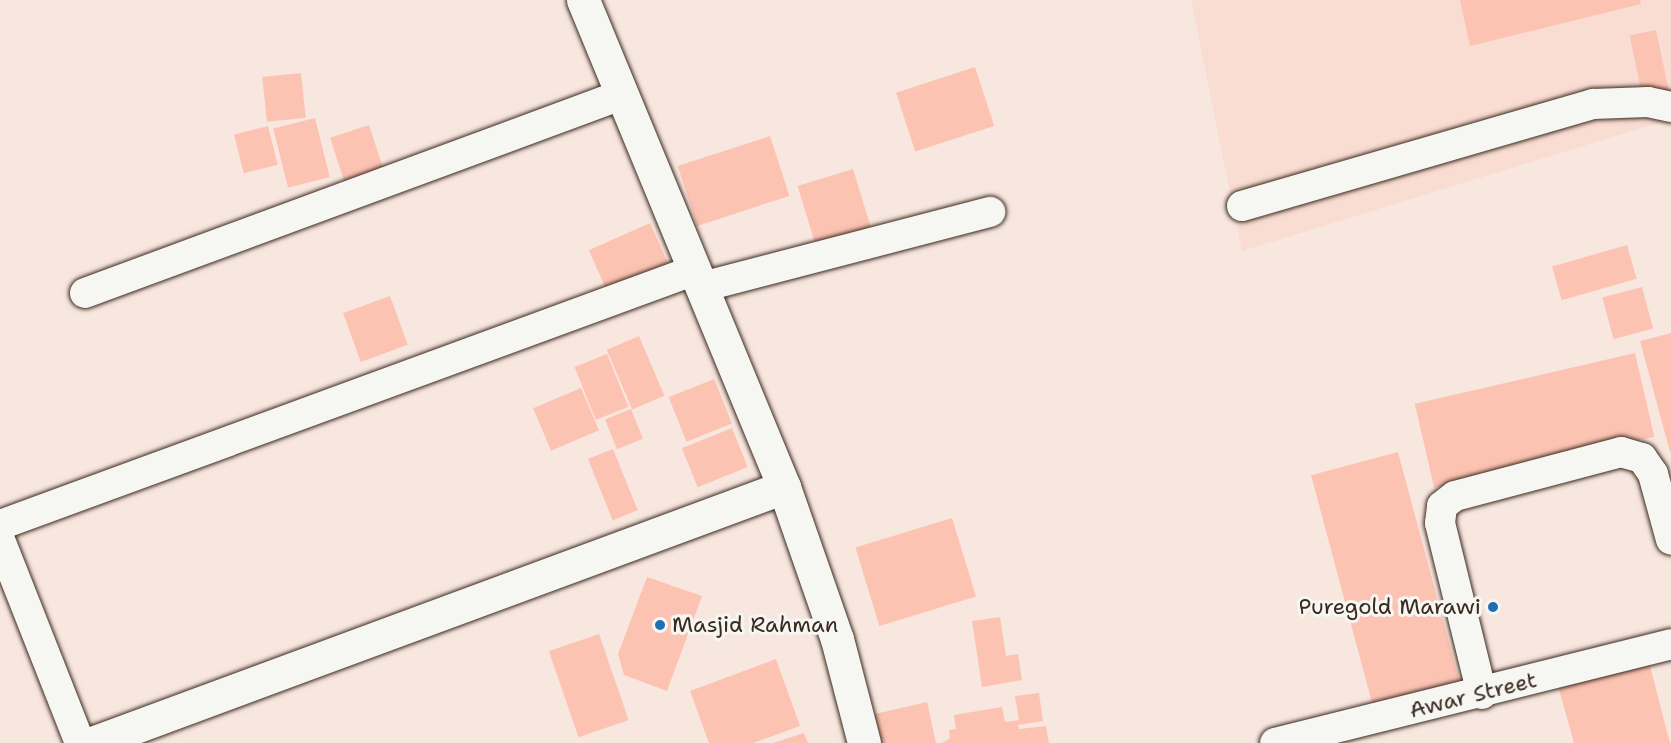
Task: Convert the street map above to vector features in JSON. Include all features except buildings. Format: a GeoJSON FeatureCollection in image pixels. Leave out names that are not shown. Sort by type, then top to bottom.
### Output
{"type":"FeatureCollection","features":[{"type":"Feature","properties":{"kind":"main road"},"geometry":{"type":"LineString","coordinates":[[583,0],[784,487],[837,639],[864,743]]}},
{"type":"Feature","properties":{"kind":"main road"},"geometry":{"type":"LineString","coordinates":[[92,743],[784,487]]}},
{"type":"Feature","properties":{"kind":"street"},"geometry":{"type":"LineString","coordinates":[[85,293],[621,95]]}},
{"type":"Feature","properties":{"kind":"street"},"geometry":{"type":"LineString","coordinates":[[1242,206],[1593,104],[1648,102],[1671,107]]}},
{"type":"Feature","properties":{"kind":"street"},"geometry":{"type":"LineString","coordinates":[[0,525],[699,278],[990,212]]}},
{"type":"Feature","properties":{"kind":"street"},"geometry":{"type":"LineString","coordinates":[[1482,694],[1440,523],[1442,506],[1455,496],[1621,452],[1642,458],[1653,474],[1671,540]]}},
{"type":"Feature","properties":{"kind":"street"},"geometry":{"type":"LineString","coordinates":[[0,540],[80,743]]}},
{"type":"Feature","properties":{"kind":"street","name":"Awar Street"},"geometry":{"type":"LineString","coordinates":[[1275,743],[1482,694],[1671,644]]}},
{"type":"Feature","properties":{"kind":"shaded area"},"geometry":{"type":"Polygon","coordinates":[[[1191,0],[1671,0],[1671,119],[1242,251],[1191,0]]]}},
{"type":"Feature","properties":{"kind":"place","name":"Puregold Marawi"},"geometry":{"type":"Point","coordinates":[1493,607]}},
{"type":"Feature","properties":{"kind":"place","name":"Masjid Rahman"},"geometry":{"type":"Point","coordinates":[660,625]}}]}
